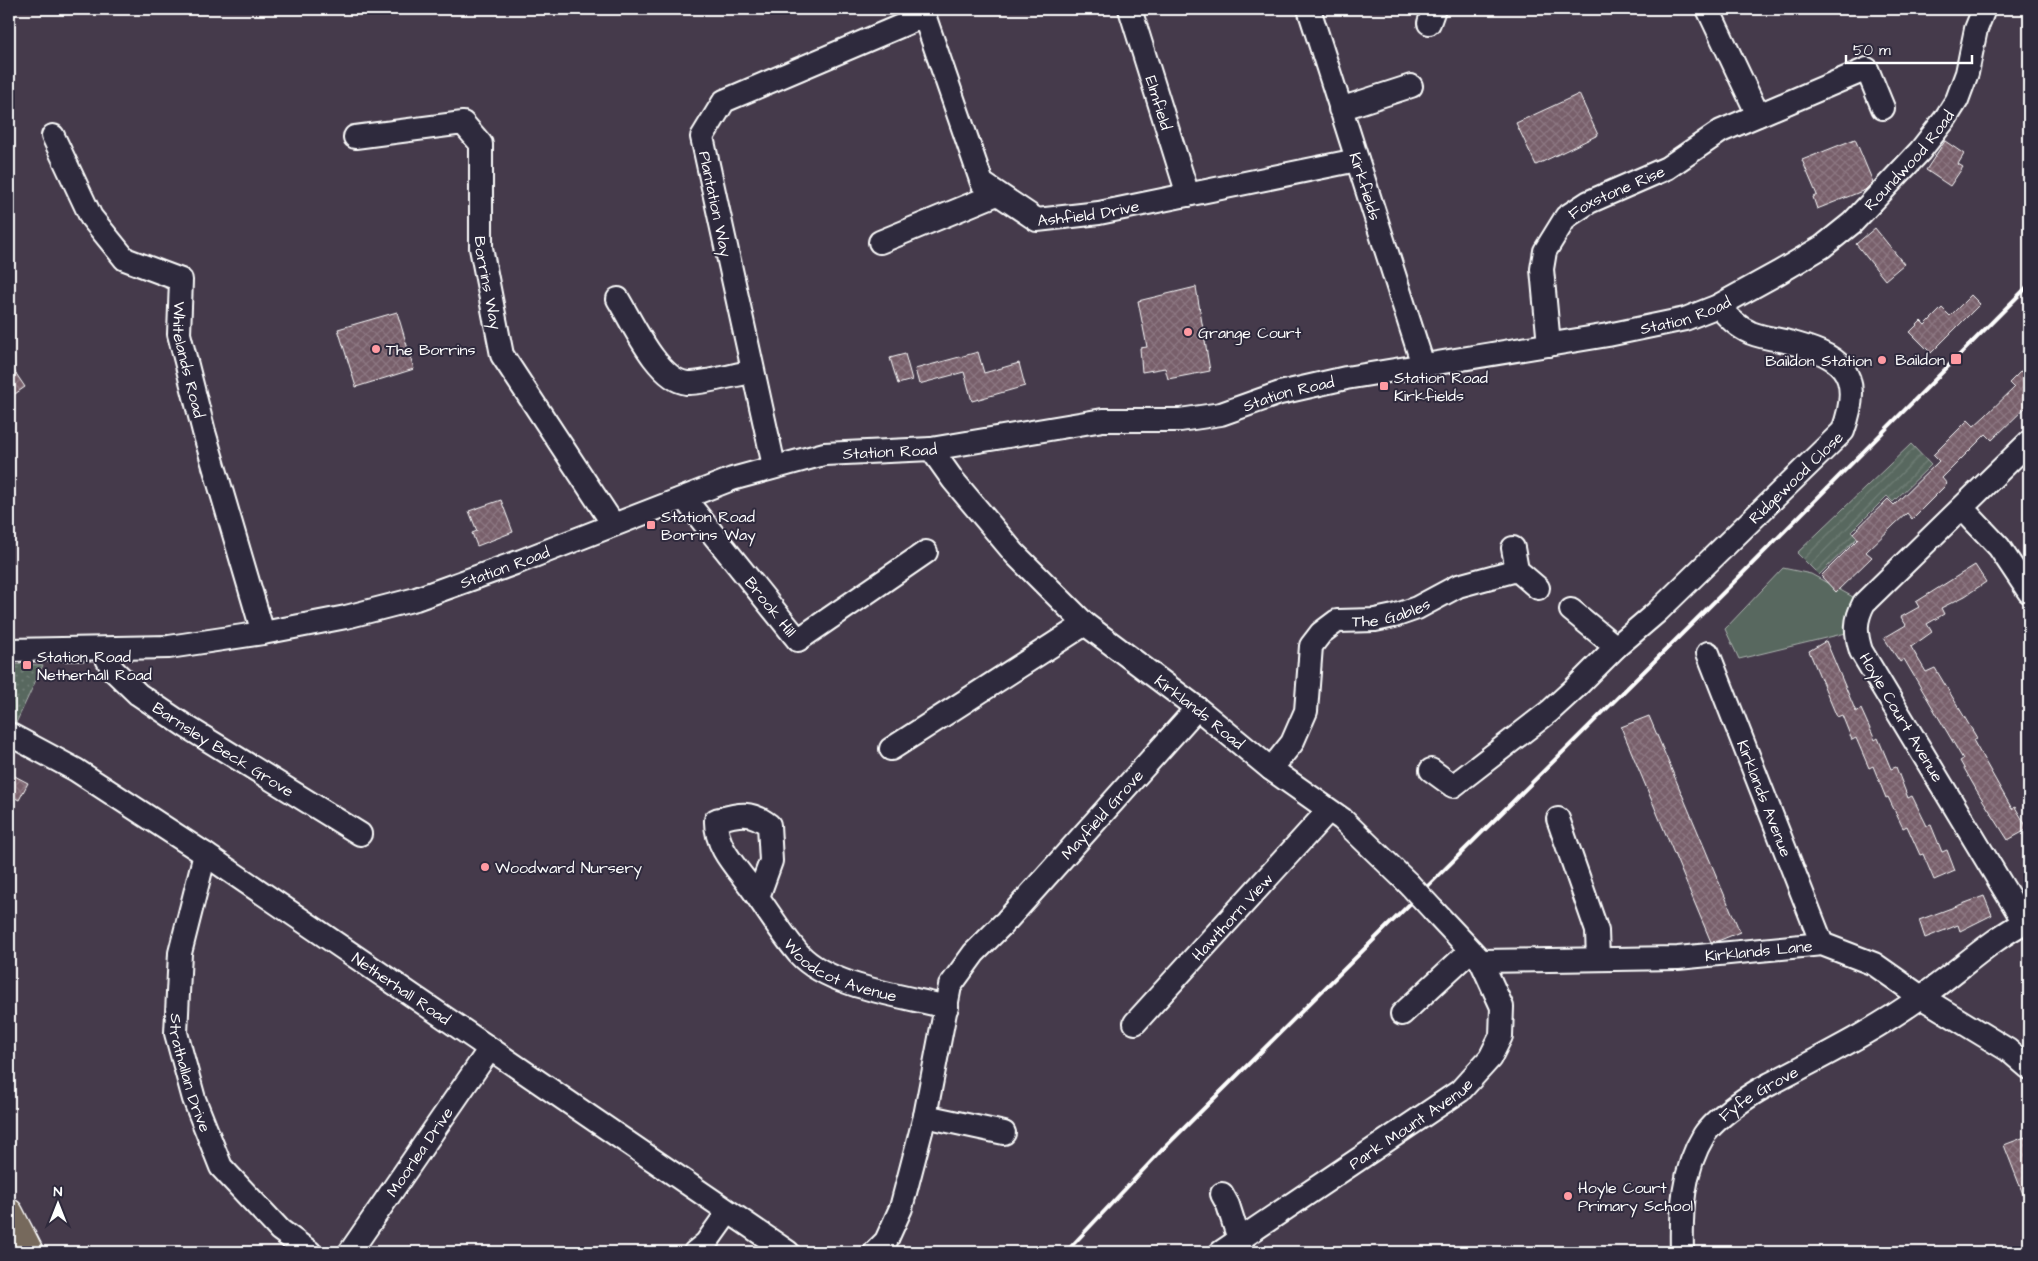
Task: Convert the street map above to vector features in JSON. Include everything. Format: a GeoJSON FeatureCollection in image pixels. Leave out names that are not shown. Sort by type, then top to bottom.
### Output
{"type":"FeatureCollection","features":[{"type":"Feature","properties":{"kind":"main road"},"geometry":{"type":"LineString","coordinates":[[9,1213],[29,1252]]}},
{"type":"Feature","properties":{"kind":"street","name":"Elmfield"},"geometry":{"type":"LineString","coordinates":[[1130,9],[1188,195]]}},
{"type":"Feature","properties":{"kind":"street","name":"Kirkfields"},"geometry":{"type":"LineString","coordinates":[[1309,9],[1423,365]]}},
{"type":"Feature","properties":{"kind":"street"},"geometry":{"type":"LineString","coordinates":[[1708,9],[1758,115]]}},
{"type":"Feature","properties":{"kind":"street","name":"Roundwood Road"},"geometry":{"type":"LineString","coordinates":[[1778,273],[1822,247],[1852,223],[1920,151],[1957,100],[1967,73],[1976,30],[1984,9]]}},
{"type":"Feature","properties":{"kind":"street","name":"Ashfield Drive"},"geometry":{"type":"LineString","coordinates":[[923,12],[982,184],[1037,220],[1099,213],[1357,160]]}},
{"type":"Feature","properties":{"kind":"street","name":"Plantation Way"},"geometry":{"type":"LineString","coordinates":[[774,466],[702,137],[724,101],[923,12]]}},
{"type":"Feature","properties":{"kind":"street","name":"Foxstone Rise"},"geometry":{"type":"LineString","coordinates":[[1549,345],[1542,269],[1545,251],[1566,217],[1589,202],[1667,168],[1721,131],[1867,69],[1883,108]]}},
{"type":"Feature","properties":{"kind":"street"},"geometry":{"type":"LineString","coordinates":[[1340,109],[1410,86]]}},
{"type":"Feature","properties":{"kind":"street","name":"Borrins Way"},"geometry":{"type":"LineString","coordinates":[[355,137],[463,123],[481,144],[481,248],[502,355],[613,524]]}},
{"type":"Feature","properties":{"kind":"street","name":"Whitelands Road"},"geometry":{"type":"LineString","coordinates":[[53,136],[91,217],[125,259],[182,280],[179,334],[204,432],[263,633]]}},
{"type":"Feature","properties":{"kind":"street"},"geometry":{"type":"LineString","coordinates":[[880,242],[997,194]]}},
{"type":"Feature","properties":{"kind":"street","name":"Station Road"},"geometry":{"type":"LineString","coordinates":[[9,650],[169,647],[263,633],[346,617],[416,600],[613,524],[774,466],[824,454],[931,449],[1103,420],[1180,420],[1221,414],[1280,393],[1346,378],[1549,345],[1667,323],[1718,306],[1778,273]]}},
{"type":"Feature","properties":{"kind":"street"},"geometry":{"type":"LineString","coordinates":[[618,299],[657,362],[670,377],[687,383],[752,372]]}},
{"type":"Feature","properties":{"kind":"street","name":"Ridgewood Close"},"geometry":{"type":"LineString","coordinates":[[1431,770],[1453,786],[1550,711],[1616,647],[1657,612],[1830,446],[1843,431],[1851,409],[1852,392],[1849,376],[1832,358],[1811,348],[1752,334],[1734,323],[1718,306]]}},
{"type":"Feature","properties":{"kind":"street","name":"Hoyle Court Avenue"},"geometry":{"type":"LineString","coordinates":[[2027,921],[1861,650],[1855,632],[1858,613],[1864,603],[2029,442]]}},
{"type":"Feature","properties":{"kind":"street","name":"Kirklands Road"},"geometry":{"type":"LineString","coordinates":[[931,449],[953,480],[1016,554],[1085,624],[1197,708],[1271,769],[1342,820],[1408,883],[1475,956]]}},
{"type":"Feature","properties":{"kind":"street","name":"Brook Hill"},"geometry":{"type":"LineString","coordinates":[[684,498],[798,640],[926,552]]}},
{"type":"Feature","properties":{"kind":"street"},"geometry":{"type":"LineString","coordinates":[[1962,508],[1999,547],[2029,592]]}},
{"type":"Feature","properties":{"kind":"street"},"geometry":{"type":"LineString","coordinates":[[1513,548],[1517,570],[1538,588]]}},
{"type":"Feature","properties":{"kind":"street","name":"The Gables"},"geometry":{"type":"LineString","coordinates":[[1271,769],[1292,743],[1306,711],[1312,646],[1321,633],[1337,621],[1375,620],[1394,616],[1417,608],[1458,586],[1509,570],[1517,570]]}},
{"type":"Feature","properties":{"kind":"street"},"geometry":{"type":"LineString","coordinates":[[1571,610],[1616,647]]}},
{"type":"Feature","properties":{"kind":"street"},"geometry":{"type":"LineString","coordinates":[[891,749],[1085,624]]}},
{"type":"Feature","properties":{"kind":"street","name":"Barnsley Beck Grove"},"geometry":{"type":"LineString","coordinates":[[102,649],[113,670],[138,694],[187,727],[360,834]]}},
{"type":"Feature","properties":{"kind":"street","name":"Kirklands Avenue"},"geometry":{"type":"LineString","coordinates":[[1708,653],[1822,944]]}},
{"type":"Feature","properties":{"kind":"street","name":"Mayfield Grove"},"geometry":{"type":"LineString","coordinates":[[947,1007],[950,986],[974,953],[1005,922],[1197,708]]}},
{"type":"Feature","properties":{"kind":"street","name":"Netherhall Road"},"geometry":{"type":"LineString","coordinates":[[9,734],[76,770],[205,854],[489,1050],[788,1252]]}},
{"type":"Feature","properties":{"kind":"street","name":"Hawthorn View"},"geometry":{"type":"LineString","coordinates":[[1135,1023],[1328,811]]}},
{"type":"Feature","properties":{"kind":"street","name":"Woodcot Avenue"},"geometry":{"type":"LineString","coordinates":[[758,897],[771,861],[769,825],[758,816],[738,814],[709,819],[723,848],[758,897],[800,954],[821,971],[841,980],[947,1007]]}},
{"type":"Feature","properties":{"kind":"street"},"geometry":{"type":"LineString","coordinates":[[1558,819],[1598,931],[1598,959]]}},
{"type":"Feature","properties":{"kind":"street","name":"Strathallan Drive"},"geometry":{"type":"LineString","coordinates":[[205,854],[180,953],[176,1033],[194,1099],[221,1167],[280,1230],[310,1252]]}},
{"type":"Feature","properties":{"kind":"street","name":"Fyfe Grove"},"geometry":{"type":"LineString","coordinates":[[1682,1252],[1683,1191],[1691,1162],[1705,1133],[1754,1092],[1842,1046],[1922,997],[2012,929],[2027,921]]}},
{"type":"Feature","properties":{"kind":"street","name":"Kirklands Lane"},"geometry":{"type":"LineString","coordinates":[[1475,956],[1598,959],[1678,958],[1822,944],[1874,964],[1922,997],[2008,1050],[2029,1068]]}},
{"type":"Feature","properties":{"kind":"street"},"geometry":{"type":"LineString","coordinates":[[1402,1014],[1475,956]]}},
{"type":"Feature","properties":{"kind":"street","name":"Park Mount Avenue"},"geometry":{"type":"LineString","coordinates":[[1234,1248],[1460,1091],[1490,1058],[1501,1036],[1502,1007],[1475,956]]}},
{"type":"Feature","properties":{"kind":"street"},"geometry":{"type":"LineString","coordinates":[[875,1252],[886,1241],[901,1208],[925,1116],[947,1007]]}},
{"type":"Feature","properties":{"kind":"street","name":"Moorlea Drive"},"geometry":{"type":"LineString","coordinates":[[350,1252],[489,1050]]}},
{"type":"Feature","properties":{"kind":"street"},"geometry":{"type":"LineString","coordinates":[[925,1116],[1004,1133]]}},
{"type":"Feature","properties":{"kind":"street"},"geometry":{"type":"LineString","coordinates":[[1222,1194],[1228,1205],[1234,1248]]}},
{"type":"Feature","properties":{"kind":"street"},"geometry":{"type":"LineString","coordinates":[[695,1252],[706,1243],[728,1212]]}},
{"type":"Feature","properties":{"kind":"green space"},"geometry":{"type":"Polygon","coordinates":[[[1911,444],[1931,465],[1893,502],[1887,496],[1851,532],[1857,538],[1819,575],[1797,553],[1911,444]]]}},
{"type":"Feature","properties":{"kind":"green space"},"geometry":{"type":"Polygon","coordinates":[[[1783,568],[1811,574],[1853,597],[1846,633],[1739,659],[1725,629],[1783,568]]]}},
{"type":"Feature","properties":{"kind":"green space"},"geometry":{"type":"Polygon","coordinates":[[[9,664],[43,665],[16,723],[9,719],[9,664]]]}},
{"type":"Feature","properties":{"kind":"building"},"geometry":{"type":"Polygon","coordinates":[[[1579,94],[1598,135],[1536,165],[1516,123],[1579,94]]]}},
{"type":"Feature","properties":{"kind":"building"},"geometry":{"type":"Polygon","coordinates":[[[1855,139],[1873,182],[1865,190],[1817,209],[1813,197],[1817,195],[1802,160],[1855,139]]]}},
{"type":"Feature","properties":{"kind":"building"},"geometry":{"type":"Polygon","coordinates":[[[1945,141],[1964,154],[1958,164],[1963,167],[1950,186],[1926,170],[1945,141]]]}},
{"type":"Feature","properties":{"kind":"building"},"geometry":{"type":"Polygon","coordinates":[[[1875,228],[1904,264],[1885,280],[1856,244],[1875,228]]]}},
{"type":"Feature","properties":{"kind":"building","name":"Grange Court"},"geometry":{"type":"Polygon","coordinates":[[[1196,287],[1210,371],[1168,379],[1165,368],[1142,372],[1140,348],[1147,347],[1138,301],[1196,287]]]}},
{"type":"Feature","properties":{"kind":"building"},"geometry":{"type":"Polygon","coordinates":[[[1971,295],[1980,304],[1931,353],[1910,332],[1921,321],[1925,325],[1942,308],[1950,316],[1971,295]]]}},
{"type":"Feature","properties":{"kind":"building","name":"The Borrins"},"geometry":{"type":"Polygon","coordinates":[[[397,312],[414,369],[356,387],[338,329],[397,312]]]}},
{"type":"Feature","properties":{"kind":"building"},"geometry":{"type":"Polygon","coordinates":[[[978,352],[984,373],[1019,363],[1025,386],[972,401],[964,372],[919,384],[915,369],[978,352]]]}},
{"type":"Feature","properties":{"kind":"building"},"geometry":{"type":"Polygon","coordinates":[[[905,354],[912,380],[898,384],[890,358],[905,354]]]}},
{"type":"Feature","properties":{"kind":"building"},"geometry":{"type":"Polygon","coordinates":[[[9,363],[25,387],[9,398],[9,363]]]}},
{"type":"Feature","properties":{"kind":"building"},"geometry":{"type":"Polygon","coordinates":[[[2029,363],[2029,404],[1992,440],[1986,434],[1942,478],[1947,484],[1912,519],[1907,513],[1866,552],[1872,557],[1836,592],[1821,576],[1858,539],[1853,533],[1888,499],[1894,505],[1939,461],[1933,455],[1968,420],[1974,426],[2014,388],[2009,383],[2029,363]]]}},
{"type":"Feature","properties":{"kind":"building"},"geometry":{"type":"Polygon","coordinates":[[[501,500],[513,532],[477,546],[472,533],[477,531],[469,511],[501,500]]]}},
{"type":"Feature","properties":{"kind":"building"},"geometry":{"type":"Polygon","coordinates":[[[1975,565],[1986,582],[1965,596],[1941,608],[1944,614],[1927,624],[1932,632],[1911,647],[1926,672],[1935,668],[1977,738],[1973,740],[2012,809],[2015,807],[2028,829],[2008,840],[1977,791],[1960,761],[1963,759],[1904,659],[1900,662],[1884,638],[1906,625],[1901,617],[1919,607],[1916,602],[1975,565]]]}},
{"type":"Feature","properties":{"kind":"building"},"geometry":{"type":"Polygon","coordinates":[[[1826,641],[1856,712],[1861,709],[1875,740],[1878,738],[1891,769],[1896,767],[1908,798],[1912,796],[1927,826],[1931,825],[1942,852],[1947,850],[1955,871],[1934,880],[1923,854],[1920,855],[1907,826],[1903,828],[1888,797],[1886,798],[1873,766],[1869,768],[1856,738],[1852,740],[1842,715],[1837,717],[1809,651],[1826,641]]]}},
{"type":"Feature","properties":{"kind":"building"},"geometry":{"type":"Polygon","coordinates":[[[1649,716],[1740,932],[1718,941],[1711,942],[1621,727],[1649,716]]]}},
{"type":"Feature","properties":{"kind":"building"},"geometry":{"type":"Polygon","coordinates":[[[9,773],[28,783],[19,800],[9,795],[9,773]]]}},
{"type":"Feature","properties":{"kind":"building"},"geometry":{"type":"Polygon","coordinates":[[[1984,896],[1992,915],[1960,931],[1958,925],[1925,938],[1919,920],[1984,896]]]}},
{"type":"Feature","properties":{"kind":"building"},"geometry":{"type":"Polygon","coordinates":[[[2025,1137],[2029,1147],[2028,1207],[2004,1145],[2025,1137]]]}},
{"type":"Feature","properties":{"kind":"railway"},"geometry":{"type":"LineString","coordinates":[[1066,1252],[1161,1151],[1726,590],[2029,285]]}},
{"type":"Feature","properties":{"kind":"place","name":"Grange Court"},"geometry":{"type":"Point","coordinates":[1188,332]}},
{"type":"Feature","properties":{"kind":"place","name":"The Borrins"},"geometry":{"type":"Point","coordinates":[376,349]}},
{"type":"Feature","properties":{"kind":"place","name":"Baildon"},"geometry":{"type":"Point","coordinates":[1956,359]}},
{"type":"Feature","properties":{"kind":"place","name":"Baildon Station"},"geometry":{"type":"Point","coordinates":[1882,360]}},
{"type":"Feature","properties":{"kind":"place","name":"Station Road Kirkfields"},"geometry":{"type":"Point","coordinates":[1384,386]}},
{"type":"Feature","properties":{"kind":"place","name":"Station Road Borrins Way"},"geometry":{"type":"Point","coordinates":[651,525]}},
{"type":"Feature","properties":{"kind":"place","name":"Station Road Netherhall Road"},"geometry":{"type":"Point","coordinates":[27,665]}},
{"type":"Feature","properties":{"kind":"place","name":"Woodward Nursery"},"geometry":{"type":"Point","coordinates":[485,867]}},
{"type":"Feature","properties":{"kind":"place","name":"Hoyle Court Primary School"},"geometry":{"type":"Point","coordinates":[1568,1196]}}]}
